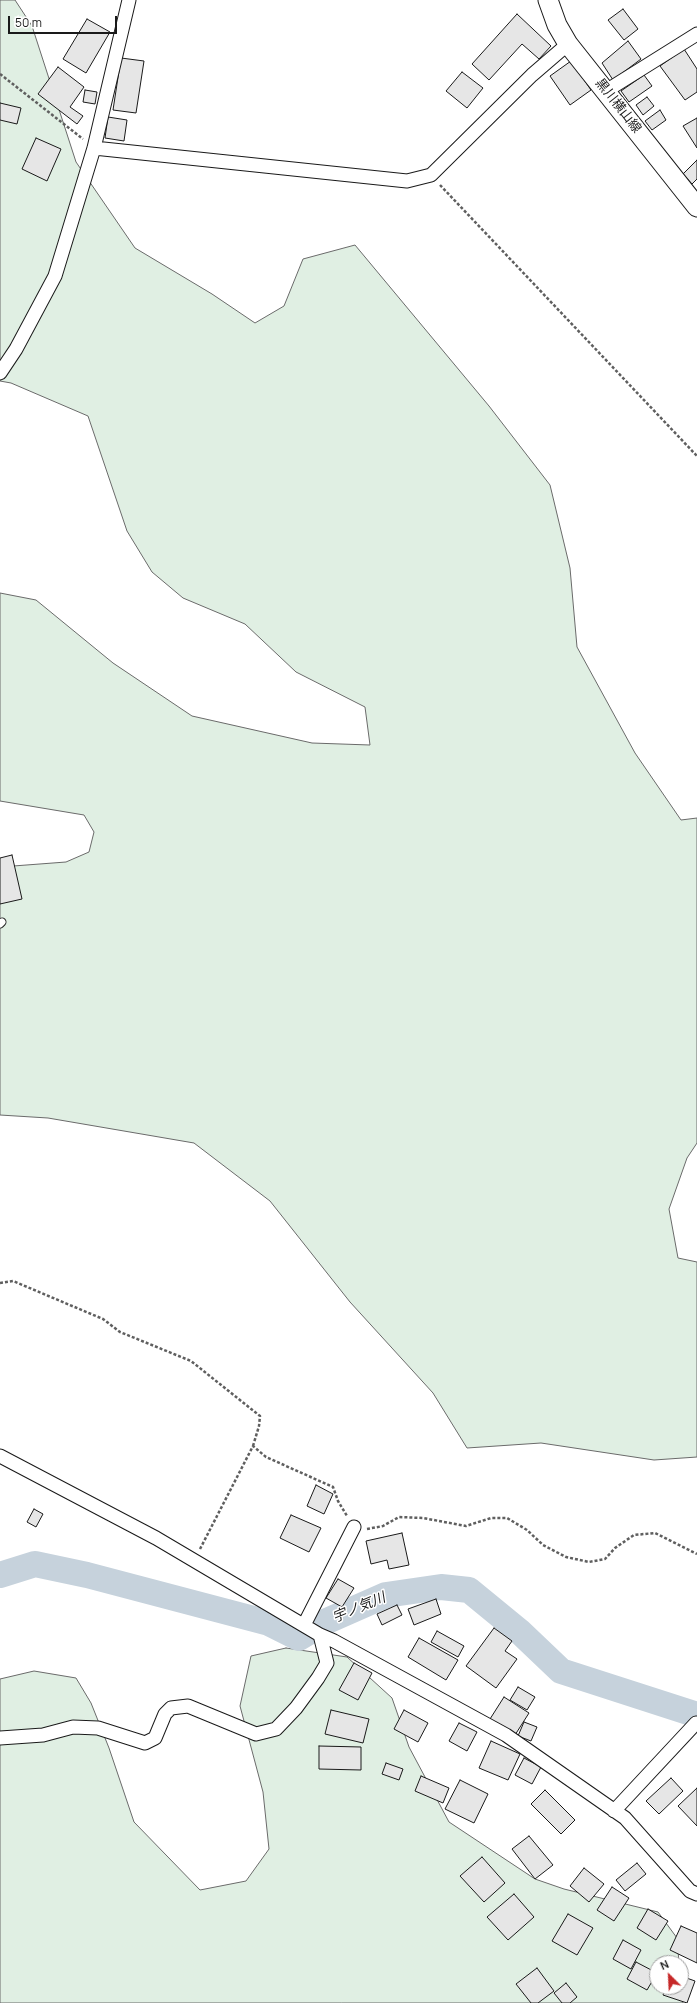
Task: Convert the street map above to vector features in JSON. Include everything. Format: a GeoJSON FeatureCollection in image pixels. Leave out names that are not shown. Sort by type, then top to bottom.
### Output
{"type":"FeatureCollection","features":[{"type":"Feature","properties":{"kind":"main road","name":"黒川横山線"},"geometry":{"type":"LineString","coordinates":[[548,0],[557,25],[568,44],[697,207]]}},
{"type":"Feature","properties":{"kind":"street"},"geometry":{"type":"LineString","coordinates":[[0,373],[16,349],[55,276],[94,148],[129,0]]}},
{"type":"Feature","properties":{"kind":"street"},"geometry":{"type":"LineString","coordinates":[[606,91],[697,34]]}},
{"type":"Feature","properties":{"kind":"street"},"geometry":{"type":"LineString","coordinates":[[94,148],[407,181],[431,175],[532,75],[568,44]]}},
{"type":"Feature","properties":{"kind":"street"},"geometry":{"type":"LineString","coordinates":[[0,1456],[156,1538],[320,1635],[340,1644],[506,1735],[625,1818],[690,1891],[697,1894]]}},
{"type":"Feature","properties":{"kind":"street"},"geometry":{"type":"LineString","coordinates":[[304,1625],[354,1527]]}},
{"type":"Feature","properties":{"kind":"street"},"geometry":{"type":"LineString","coordinates":[[0,1738],[43,1735],[74,1727],[98,1728],[145,1743],[155,1738],[165,1714],[171,1708],[188,1706],[256,1734],[276,1729],[296,1708],[327,1663],[320,1635]]}},
{"type":"Feature","properties":{"kind":"street"},"geometry":{"type":"LineString","coordinates":[[614,1811],[696,1723]]}},
{"type":"Feature","properties":{"kind":"path"},"geometry":{"type":"LineString","coordinates":[[0,74],[94,148]]}},
{"type":"Feature","properties":{"kind":"path"},"geometry":{"type":"LineString","coordinates":[[431,175],[697,456]]}},
{"type":"Feature","properties":{"kind":"path"},"geometry":{"type":"LineString","coordinates":[[0,1283],[14,1282],[20,1284],[103,1319],[120,1332],[191,1362],[260,1416],[259,1426],[253,1446],[194,1561]]}},
{"type":"Feature","properties":{"kind":"path"},"geometry":{"type":"LineString","coordinates":[[253,1446],[266,1457],[333,1487],[338,1501],[354,1527],[363,1530],[383,1526],[399,1517],[423,1518],[466,1526],[491,1518],[507,1518],[527,1530],[543,1545],[566,1557],[589,1562],[605,1558],[615,1548],[634,1535],[655,1533],[697,1554]]}},
{"type":"Feature","properties":{"kind":"green space"},"geometry":{"type":"Polygon","coordinates":[[[0,0],[15,0],[32,26],[76,162],[135,248],[212,294],[255,323],[284,306],[303,259],[355,245],[489,406],[550,485],[570,568],[577,647],[635,753],[681,820],[697,818],[697,1143],[687,1158],[669,1209],[678,1258],[697,1262],[697,1457],[654,1460],[541,1443],[467,1448],[433,1393],[350,1302],[270,1201],[194,1143],[48,1118],[0,1115],[0,867],[66,862],[89,852],[94,832],[84,815],[0,801],[0,593],[36,600],[113,663],[192,716],[312,743],[370,745],[365,707],[296,672],[245,624],[183,598],[152,572],[127,531],[88,416],[11,383],[0,381],[0,0]]]}},
{"type":"Feature","properties":{"kind":"green space"},"geometry":{"type":"Polygon","coordinates":[[[286,1648],[347,1657],[392,1698],[409,1747],[449,1822],[535,1879],[564,1889],[658,1912],[677,1938],[678,1955],[649,1955],[649,1995],[682,1995],[683,2003],[0,2003],[0,1679],[34,1671],[76,1678],[91,1703],[109,1748],[134,1822],[200,1890],[246,1881],[269,1849],[263,1792],[240,1706],[251,1656],[286,1648]]]}},
{"type":"Feature","properties":{"kind":"building"},"geometry":{"type":"Polygon","coordinates":[[[623,9],[638,29],[624,40],[608,20],[623,9]]]}},
{"type":"Feature","properties":{"kind":"building"},"geometry":{"type":"Polygon","coordinates":[[[517,14],[551,46],[539,59],[522,44],[489,80],[472,64],[517,14]]]}},
{"type":"Feature","properties":{"kind":"building"},"geometry":{"type":"Polygon","coordinates":[[[87,19],[110,32],[86,73],[63,59],[87,19]]]}},
{"type":"Feature","properties":{"kind":"building"},"geometry":{"type":"Polygon","coordinates":[[[628,41],[641,59],[613,80],[602,63],[628,41]]]}},
{"type":"Feature","properties":{"kind":"building"},"geometry":{"type":"Polygon","coordinates":[[[684,49],[697,69],[697,92],[685,100],[660,66],[684,49]]]}},
{"type":"Feature","properties":{"kind":"building"},"geometry":{"type":"Polygon","coordinates":[[[121,58],[144,61],[136,113],[113,110],[121,58]]]}},
{"type":"Feature","properties":{"kind":"building"},"geometry":{"type":"Polygon","coordinates":[[[571,61],[591,90],[570,105],[550,76],[571,61]]]}},
{"type":"Feature","properties":{"kind":"building"},"geometry":{"type":"Polygon","coordinates":[[[58,67],[84,87],[70,107],[83,116],[77,124],[38,94],[58,67]]]}},
{"type":"Feature","properties":{"kind":"building"},"geometry":{"type":"Polygon","coordinates":[[[462,72],[483,88],[467,108],[446,91],[462,72]]]}},
{"type":"Feature","properties":{"kind":"building"},"geometry":{"type":"Polygon","coordinates":[[[644,75],[652,86],[629,102],[621,91],[644,75]]]}},
{"type":"Feature","properties":{"kind":"building"},"geometry":{"type":"Polygon","coordinates":[[[85,90],[97,92],[95,104],[83,102],[85,90]]]}},
{"type":"Feature","properties":{"kind":"building"},"geometry":{"type":"Polygon","coordinates":[[[647,97],[654,106],[643,115],[636,105],[647,97]]]}},
{"type":"Feature","properties":{"kind":"building"},"geometry":{"type":"Polygon","coordinates":[[[0,103],[21,108],[17,124],[0,120],[0,103]]]}},
{"type":"Feature","properties":{"kind":"building"},"geometry":{"type":"Polygon","coordinates":[[[660,110],[666,120],[652,130],[645,121],[660,110]]]}},
{"type":"Feature","properties":{"kind":"building"},"geometry":{"type":"Polygon","coordinates":[[[108,117],[127,120],[124,141],[105,138],[108,117]]]}},
{"type":"Feature","properties":{"kind":"building"},"geometry":{"type":"Polygon","coordinates":[[[697,118],[697,148],[683,126],[697,118]]]}},
{"type":"Feature","properties":{"kind":"building"},"geometry":{"type":"Polygon","coordinates":[[[36,138],[61,149],[47,181],[22,169],[36,138]]]}},
{"type":"Feature","properties":{"kind":"building"},"geometry":{"type":"Polygon","coordinates":[[[697,160],[697,179],[692,184],[683,174],[697,160]]]}},
{"type":"Feature","properties":{"kind":"building"},"geometry":{"type":"Polygon","coordinates":[[[12,855],[22,899],[0,904],[0,858],[12,855]]]}},
{"type":"Feature","properties":{"kind":"building"},"geometry":{"type":"Polygon","coordinates":[[[316,1485],[333,1494],[324,1514],[307,1506],[316,1485]]]}},
{"type":"Feature","properties":{"kind":"building"},"geometry":{"type":"Polygon","coordinates":[[[34,1509],[43,1514],[36,1527],[27,1522],[34,1509]]]}},
{"type":"Feature","properties":{"kind":"building"},"geometry":{"type":"Polygon","coordinates":[[[291,1515],[321,1528],[309,1552],[280,1538],[291,1515]]]}},
{"type":"Feature","properties":{"kind":"building"},"geometry":{"type":"Polygon","coordinates":[[[402,1533],[409,1565],[389,1569],[387,1560],[371,1564],[366,1541],[402,1533]]]}},
{"type":"Feature","properties":{"kind":"building"},"geometry":{"type":"Polygon","coordinates":[[[338,1579],[354,1588],[342,1607],[326,1598],[338,1579]]]}},
{"type":"Feature","properties":{"kind":"building"},"geometry":{"type":"Polygon","coordinates":[[[436,1599],[441,1614],[414,1625],[408,1609],[436,1599]]]}},
{"type":"Feature","properties":{"kind":"building"},"geometry":{"type":"Polygon","coordinates":[[[397,1605],[402,1615],[382,1625],[377,1614],[397,1605]]]}},
{"type":"Feature","properties":{"kind":"building"},"geometry":{"type":"Polygon","coordinates":[[[494,1628],[512,1641],[505,1651],[517,1659],[496,1688],[466,1666],[494,1628]]]}},
{"type":"Feature","properties":{"kind":"building"},"geometry":{"type":"Polygon","coordinates":[[[437,1631],[464,1646],[458,1657],[431,1642],[437,1631]]]}},
{"type":"Feature","properties":{"kind":"building"},"geometry":{"type":"Polygon","coordinates":[[[419,1638],[458,1660],[446,1680],[408,1657],[419,1638]]]}},
{"type":"Feature","properties":{"kind":"building"},"geometry":{"type":"Polygon","coordinates":[[[354,1663],[372,1673],[358,1700],[339,1690],[354,1663]]]}},
{"type":"Feature","properties":{"kind":"building"},"geometry":{"type":"Polygon","coordinates":[[[518,1687],[535,1697],[527,1710],[510,1700],[518,1687]]]}},
{"type":"Feature","properties":{"kind":"building"},"geometry":{"type":"Polygon","coordinates":[[[504,1697],[529,1713],[515,1735],[490,1719],[504,1697]]]}},
{"type":"Feature","properties":{"kind":"building"},"geometry":{"type":"Polygon","coordinates":[[[331,1710],[369,1719],[363,1743],[325,1734],[331,1710]]]}},
{"type":"Feature","properties":{"kind":"building"},"geometry":{"type":"Polygon","coordinates":[[[404,1710],[428,1723],[418,1742],[394,1729],[404,1710]]]}},
{"type":"Feature","properties":{"kind":"building"},"geometry":{"type":"Polygon","coordinates":[[[524,1722],[537,1727],[531,1741],[518,1736],[524,1722]]]}},
{"type":"Feature","properties":{"kind":"building"},"geometry":{"type":"Polygon","coordinates":[[[459,1723],[477,1732],[467,1751],[449,1741],[459,1723]]]}},
{"type":"Feature","properties":{"kind":"building"},"geometry":{"type":"Polygon","coordinates":[[[491,1741],[520,1754],[508,1780],[479,1768],[491,1741]]]}},
{"type":"Feature","properties":{"kind":"building"},"geometry":{"type":"Polygon","coordinates":[[[319,1746],[361,1747],[361,1770],[319,1769],[319,1746]]]}},
{"type":"Feature","properties":{"kind":"building"},"geometry":{"type":"Polygon","coordinates":[[[524,1758],[541,1767],[532,1784],[515,1775],[524,1758]]]}},
{"type":"Feature","properties":{"kind":"building"},"geometry":{"type":"Polygon","coordinates":[[[386,1763],[403,1769],[399,1780],[382,1774],[386,1763]]]}},
{"type":"Feature","properties":{"kind":"building"},"geometry":{"type":"Polygon","coordinates":[[[421,1776],[449,1788],[443,1803],[415,1791],[421,1776]]]}},
{"type":"Feature","properties":{"kind":"building"},"geometry":{"type":"Polygon","coordinates":[[[671,1778],[683,1791],[659,1814],[646,1801],[671,1778]]]}},
{"type":"Feature","properties":{"kind":"building"},"geometry":{"type":"Polygon","coordinates":[[[460,1780],[488,1794],[474,1823],[445,1809],[460,1780]]]}},
{"type":"Feature","properties":{"kind":"building"},"geometry":{"type":"Polygon","coordinates":[[[697,1788],[697,1826],[678,1806],[697,1788]]]}},
{"type":"Feature","properties":{"kind":"building"},"geometry":{"type":"Polygon","coordinates":[[[545,1790],[575,1820],[561,1834],[531,1804],[545,1790]]]}},
{"type":"Feature","properties":{"kind":"building"},"geometry":{"type":"Polygon","coordinates":[[[529,1836],[553,1865],[535,1879],[512,1849],[529,1836]]]}},
{"type":"Feature","properties":{"kind":"building"},"geometry":{"type":"Polygon","coordinates":[[[482,1857],[505,1883],[484,1902],[460,1876],[482,1857]]]}},
{"type":"Feature","properties":{"kind":"building"},"geometry":{"type":"Polygon","coordinates":[[[637,1863],[646,1874],[625,1891],[616,1880],[637,1863]]]}},
{"type":"Feature","properties":{"kind":"building"},"geometry":{"type":"Polygon","coordinates":[[[584,1868],[604,1884],[589,1902],[570,1886],[584,1868]]]}},
{"type":"Feature","properties":{"kind":"building"},"geometry":{"type":"Polygon","coordinates":[[[612,1887],[629,1898],[614,1921],[597,1910],[612,1887]]]}},
{"type":"Feature","properties":{"kind":"building"},"geometry":{"type":"Polygon","coordinates":[[[514,1894],[534,1917],[508,1940],[487,1917],[514,1894]]]}},
{"type":"Feature","properties":{"kind":"building"},"geometry":{"type":"Polygon","coordinates":[[[648,1909],[668,1921],[656,1940],[637,1928],[648,1909]]]}},
{"type":"Feature","properties":{"kind":"building"},"geometry":{"type":"Polygon","coordinates":[[[568,1914],[593,1928],[577,1955],[552,1941],[568,1914]]]}},
{"type":"Feature","properties":{"kind":"building"},"geometry":{"type":"Polygon","coordinates":[[[681,1926],[697,1933],[697,1963],[689,1959],[689,1955],[680,1955],[670,1950],[681,1926]]]}},
{"type":"Feature","properties":{"kind":"building"},"geometry":{"type":"Polygon","coordinates":[[[623,1940],[641,1950],[631,1969],[613,1959],[623,1940]]]}},
{"type":"Feature","properties":{"kind":"building"},"geometry":{"type":"Polygon","coordinates":[[[636,1962],[649,1969],[649,1987],[647,1990],[627,1979],[636,1962]]]}},
{"type":"Feature","properties":{"kind":"building"},"geometry":{"type":"Polygon","coordinates":[[[537,1968],[554,1991],[538,2003],[531,2003],[516,1984],[537,1968]]]}},
{"type":"Feature","properties":{"kind":"building"},"geometry":{"type":"Polygon","coordinates":[[[689,1979],[695,1981],[687,2003],[663,1995],[689,1995],[689,1979]]]}},
{"type":"Feature","properties":{"kind":"building"},"geometry":{"type":"Polygon","coordinates":[[[566,1983],[577,1997],[570,2003],[562,2003],[554,1993],[566,1983]]]}},
{"type":"Feature","properties":{"kind":"waterway","name":"宇ノ気川"},"geometry":{"type":"LineString","coordinates":[[0,1575],[35,1564],[87,1575],[269,1623],[299,1638],[327,1621],[386,1595],[441,1587],[469,1590],[519,1631],[561,1671],[697,1715]]}}]}
